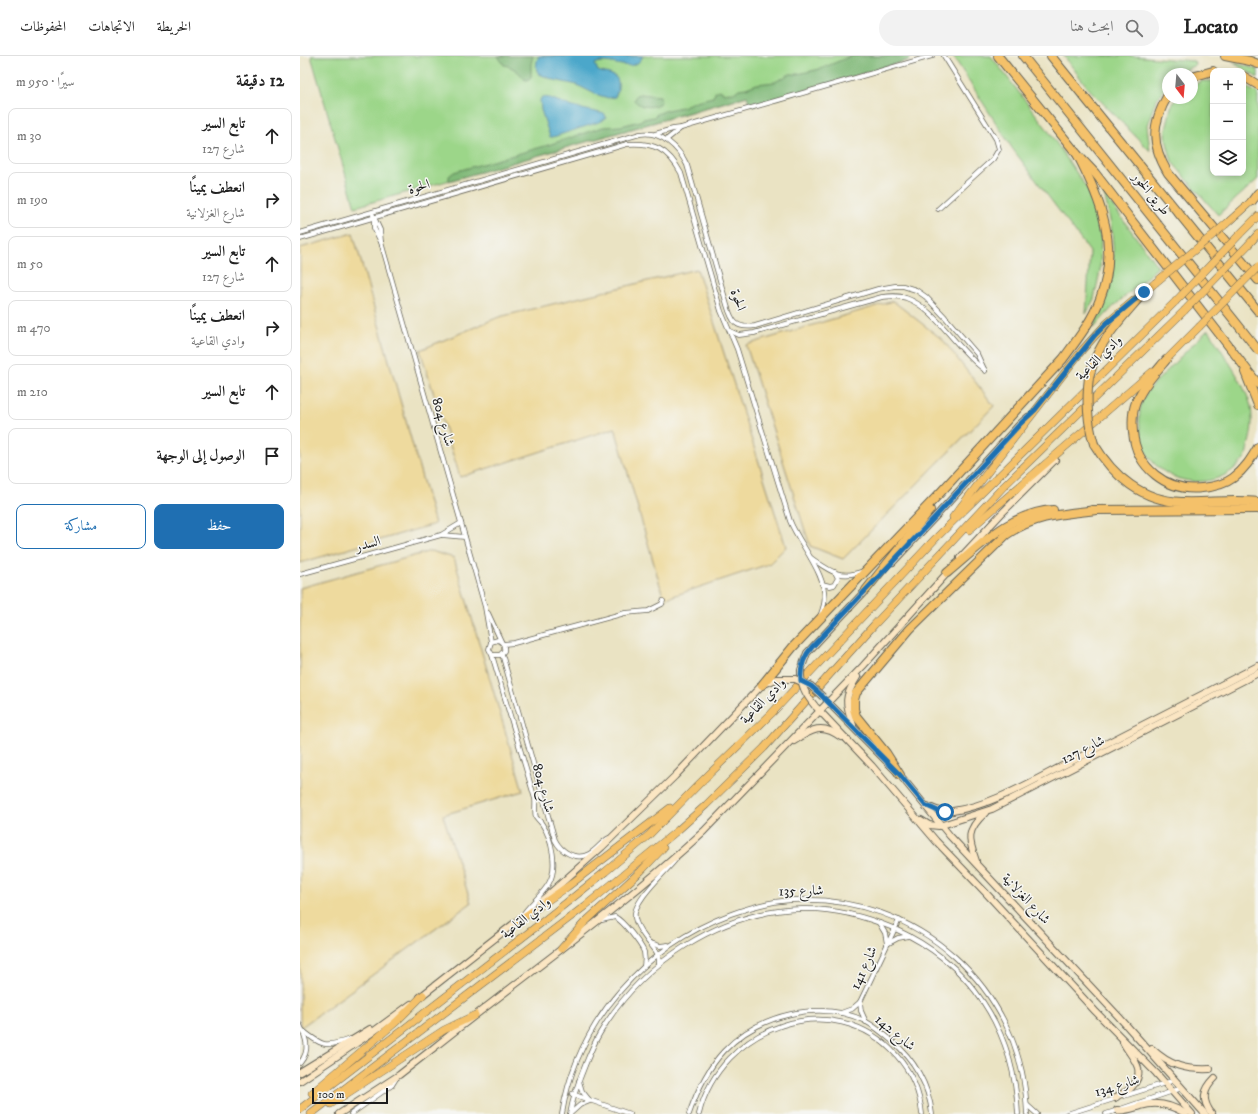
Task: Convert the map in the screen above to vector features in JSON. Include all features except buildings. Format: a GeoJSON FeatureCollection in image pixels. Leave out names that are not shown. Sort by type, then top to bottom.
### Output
{"type":"FeatureCollection","features":[{"type":"Feature","properties":{"kind":"highway"},"geometry":{"type":"LineString","coordinates":[[998,56],[1077,154],[1100,179],[1258,384]]}},
{"type":"Feature","properties":{"kind":"highway","name":"طريق الخور"},"geometry":{"type":"LineString","coordinates":[[1023,56],[1258,350]]}},
{"type":"Feature","properties":{"kind":"highway","name":"طريق الخور"},"geometry":{"type":"LineString","coordinates":[[1051,56],[1258,311]]}},
{"type":"Feature","properties":{"kind":"highway"},"geometry":{"type":"LineString","coordinates":[[1225,56],[1258,64]]}},
{"type":"Feature","properties":{"kind":"highway"},"geometry":{"type":"LineString","coordinates":[[1198,75],[1210,72]]}},
{"type":"Feature","properties":{"kind":"highway"},"geometry":{"type":"LineString","coordinates":[[1246,78],[1258,85]]}},
{"type":"Feature","properties":{"kind":"highway"},"geometry":{"type":"LineString","coordinates":[[1163,104],[1155,126],[1155,142],[1160,159],[1168,173],[1258,280]]}},
{"type":"Feature","properties":{"kind":"highway"},"geometry":{"type":"LineString","coordinates":[[762,685],[793,647],[940,493],[1063,359],[1078,340],[1090,320],[1100,299],[1107,273],[1108,247],[1104,221],[1092,183],[1077,154]]}},
{"type":"Feature","properties":{"kind":"highway"},"geometry":{"type":"LineString","coordinates":[[1144,292],[1111,331],[1102,345],[1089,377],[1087,411],[1089,428],[1094,444],[1115,473],[1129,484],[1145,493],[1162,499],[1180,502],[1258,502]]}},
{"type":"Feature","properties":{"kind":"highway"},"geometry":{"type":"LineString","coordinates":[[1166,360],[1145,386],[1136,403],[1132,422],[1133,441],[1141,459],[1153,474],[1171,485],[1192,489],[1213,487],[1232,478],[1248,464],[1258,447]]}},
{"type":"Feature","properties":{"kind":"highway"},"geometry":{"type":"LineString","coordinates":[[1241,360],[1258,405]]}},
{"type":"Feature","properties":{"kind":"highway"},"geometry":{"type":"LineString","coordinates":[[866,590],[933,507],[940,493]]}},
{"type":"Feature","properties":{"kind":"highway"},"geometry":{"type":"LineString","coordinates":[[947,573],[1002,528],[1016,520],[1032,514],[1048,511],[1258,509]]}},
{"type":"Feature","properties":{"kind":"highway"},"geometry":{"type":"LineString","coordinates":[[900,775],[886,753],[856,716],[854,700],[856,692],[910,629],[1006,535],[1024,524],[1052,515],[1097,510]]}},
{"type":"Feature","properties":{"kind":"main road"},"geometry":{"type":"LineString","coordinates":[[935,539],[1095,335],[1107,323],[1226,224],[1256,196]]}},
{"type":"Feature","properties":{"kind":"main road","name":"وادي القاعية"},"geometry":{"type":"LineString","coordinates":[[300,1109],[541,924],[649,835],[771,714],[935,539],[1175,302],[1258,216]]}},
{"type":"Feature","properties":{"kind":"main road","name":"وادي القاعية"},"geometry":{"type":"LineString","coordinates":[[312,1114],[547,935],[678,830],[706,805],[764,748],[874,625],[1004,486],[1184,311],[1258,234]]}},
{"type":"Feature","properties":{"kind":"main road"},"geometry":{"type":"LineString","coordinates":[[947,548],[1051,458],[1078,438],[1166,360],[1258,267]]}},
{"type":"Feature","properties":{"kind":"main road"},"geometry":{"type":"LineString","coordinates":[[519,920],[649,826],[698,785]]}},
{"type":"Feature","properties":{"kind":"main road"},"geometry":{"type":"LineString","coordinates":[[561,949],[584,923],[641,871],[678,830]]}},
{"type":"Feature","properties":{"kind":"main road"},"geometry":{"type":"LineString","coordinates":[[300,1104],[396,1022],[423,995]]}},
{"type":"Feature","properties":{"kind":"main road"},"geometry":{"type":"LineString","coordinates":[[312,1114],[344,1096],[444,1030],[475,1015]]}},
{"type":"Feature","properties":{"kind":"street"},"geometry":{"type":"LineString","coordinates":[[655,134],[673,128],[681,128],[932,56]]}},
{"type":"Feature","properties":{"kind":"street"},"geometry":{"type":"LineString","coordinates":[[938,209],[993,159],[999,149],[996,139],[944,56]]}},
{"type":"Feature","properties":{"kind":"street"},"geometry":{"type":"LineString","coordinates":[[666,140],[681,128]]}},
{"type":"Feature","properties":{"kind":"street","name":"الحوة"},"geometry":{"type":"LineString","coordinates":[[300,233],[640,134],[655,134],[666,140],[678,151],[687,165],[727,305],[734,322],[738,325],[754,326],[878,289],[903,286],[916,290],[926,296],[977,354],[985,371],[971,359],[924,308],[911,300],[901,297],[882,297],[754,333],[739,335],[730,331]]}},
{"type":"Feature","properties":{"kind":"street","name":"الحوة"},"geometry":{"type":"LineString","coordinates":[[300,239],[627,144],[645,143],[656,147],[669,156],[681,173],[719,304],[737,350],[790,521],[795,533],[816,569],[822,584],[824,603],[820,618]]}},
{"type":"Feature","properties":{"kind":"street","name":"شارع 804"},"geometry":{"type":"LineString","coordinates":[[372,212],[380,230],[381,242],[485,607],[491,642]]}},
{"type":"Feature","properties":{"kind":"street"},"geometry":{"type":"LineString","coordinates":[[730,331],[734,322]]}},
{"type":"Feature","properties":{"kind":"street"},"geometry":{"type":"LineString","coordinates":[[971,359],[977,354]]}},
{"type":"Feature","properties":{"kind":"street","name":"وادي القاعية"},"geometry":{"type":"LineString","coordinates":[[798,680],[807,653],[1020,424],[1035,410]]}},
{"type":"Feature","properties":{"kind":"street"},"geometry":{"type":"LineString","coordinates":[[340,1114],[399,1074],[595,923],[682,852],[863,666],[1001,514],[1078,438]]}},
{"type":"Feature","properties":{"kind":"street"},"geometry":{"type":"LineString","coordinates":[[441,535],[461,523]]}},
{"type":"Feature","properties":{"kind":"street"},"geometry":{"type":"LineString","coordinates":[[441,535],[465,537]]}},
{"type":"Feature","properties":{"kind":"street","name":"السدر"},"geometry":{"type":"LineString","coordinates":[[300,574],[441,535]]}},
{"type":"Feature","properties":{"kind":"street","name":"الحوة"},"geometry":{"type":"LineString","coordinates":[[809,557],[842,575],[853,575],[866,570]]}},
{"type":"Feature","properties":{"kind":"street"},"geometry":{"type":"LineString","coordinates":[[822,584],[830,586],[837,583],[838,578],[835,572]]}},
{"type":"Feature","properties":{"kind":"street"},"geometry":{"type":"LineString","coordinates":[[514,643],[498,656],[492,655],[489,649],[491,642],[498,640],[503,643],[514,643],[564,628],[625,613],[648,611],[662,604],[663,602]]}},
{"type":"Feature","properties":{"kind":"street","name":"شارع 804"},"geometry":{"type":"LineString","coordinates":[[485,607],[503,643]]}},
{"type":"Feature","properties":{"kind":"street"},"geometry":{"type":"LineString","coordinates":[[503,643],[503,652]]}},
{"type":"Feature","properties":{"kind":"street","name":"شارع 804"},"geometry":{"type":"LineString","coordinates":[[503,652],[555,840],[558,846],[562,850],[572,855],[584,856],[590,854],[605,840],[613,837]]}},
{"type":"Feature","properties":{"kind":"street","name":"شارع 804"},"geometry":{"type":"LineString","coordinates":[[492,655],[535,799],[536,816],[543,825],[553,856],[553,873],[550,882],[527,908],[519,920]]}},
{"type":"Feature","properties":{"kind":"street"},"geometry":{"type":"LineString","coordinates":[[854,728],[847,708],[847,695],[863,666]]}},
{"type":"Feature","properties":{"kind":"street","name":"شارع 127"},"geometry":{"type":"LineString","coordinates":[[925,805],[938,811],[949,812],[984,802],[1034,780],[1258,666]]}},
{"type":"Feature","properties":{"kind":"street","name":"شارع 127"},"geometry":{"type":"LineString","coordinates":[[915,816],[929,825],[935,826],[943,825],[987,811],[1008,802],[1258,673]]}},
{"type":"Feature","properties":{"kind":"street"},"geometry":{"type":"LineString","coordinates":[[762,685],[776,679],[798,680],[811,686],[828,703]]}},
{"type":"Feature","properties":{"kind":"street"},"geometry":{"type":"LineString","coordinates":[[798,680],[814,706],[820,711]]}},
{"type":"Feature","properties":{"kind":"street","name":"وادي القاعية"},"geometry":{"type":"LineString","coordinates":[[300,1080],[370,1034],[423,995],[519,920],[613,837],[676,776],[762,685]]}},
{"type":"Feature","properties":{"kind":"street","name":"شارع الغزلانية"},"geometry":{"type":"LineString","coordinates":[[828,703],[900,775],[943,825],[950,836],[1142,1043],[1205,1114]]}},
{"type":"Feature","properties":{"kind":"street","name":"شارع الغزلانية"},"geometry":{"type":"LineString","coordinates":[[820,711],[854,747],[936,841],[1095,1011],[1165,1083],[1192,1114]]}},
{"type":"Feature","properties":{"kind":"street"},"geometry":{"type":"LineString","coordinates":[[781,750],[804,734],[818,728],[837,734],[854,747]]}},
{"type":"Feature","properties":{"kind":"street"},"geometry":{"type":"LineString","coordinates":[[978,865],[971,847],[970,834],[975,823],[987,811],[984,802]]}},
{"type":"Feature","properties":{"kind":"street"},"geometry":{"type":"LineString","coordinates":[[659,964],[658,954],[639,928],[635,919],[636,910],[643,897],[682,852]]}},
{"type":"Feature","properties":{"kind":"street","name":"شارع 135"},"geometry":{"type":"LineString","coordinates":[[562,1114],[575,1067],[592,1028],[617,994],[658,954],[671,944],[703,925],[721,918],[757,906],[784,900],[814,900],[846,904],[875,910],[899,920],[929,937],[968,968],[991,999],[1008,1030],[1017,1051],[1023,1079],[1027,1114]]}},
{"type":"Feature","properties":{"kind":"street","name":"شارع 135"},"geometry":{"type":"LineString","coordinates":[[570,1114],[574,1095],[596,1041],[623,1000],[659,964],[690,942],[731,923],[768,913],[791,909],[824,910],[850,914],[878,922],[910,936],[929,947],[946,960],[971,986],[995,1022],[1010,1058],[1016,1084],[1018,1114]]}},
{"type":"Feature","properties":{"kind":"street"},"geometry":{"type":"LineString","coordinates":[[595,923],[612,916],[622,922],[644,951],[644,966]]}},
{"type":"Feature","properties":{"kind":"street","name":"شارع 141"},"geometry":{"type":"LineString","coordinates":[[841,1014],[852,1009],[860,1002],[899,920]]}},
{"type":"Feature","properties":{"kind":"street","name":"شارع 141"},"geometry":{"type":"LineString","coordinates":[[878,922],[885,933],[887,944]]}},
{"type":"Feature","properties":{"kind":"street","name":"شارع 141"},"geometry":{"type":"LineString","coordinates":[[887,944],[898,938],[910,936]]}},
{"type":"Feature","properties":{"kind":"street"},"geometry":{"type":"LineString","coordinates":[[650,943],[660,946],[671,944]]}},
{"type":"Feature","properties":{"kind":"street","name":"شارع 141"},"geometry":{"type":"LineString","coordinates":[[860,1002],[861,1011],[866,1022]]}},
{"type":"Feature","properties":{"kind":"street","name":"شارع 142"},"geometry":{"type":"LineString","coordinates":[[689,1114],[700,1088],[713,1065],[724,1051],[735,1041],[751,1030],[767,1022],[794,1013],[808,1011],[841,1014],[866,1022],[886,1036],[909,1058],[915,1066],[926,1088],[932,1114]]}},
{"type":"Feature","properties":{"kind":"street"},"geometry":{"type":"LineString","coordinates":[[300,1072],[396,1014]]}},
{"type":"Feature","properties":{"kind":"street","name":"شارع 142"},"geometry":{"type":"LineString","coordinates":[[699,1114],[704,1098],[712,1081],[727,1061],[740,1048],[755,1037],[784,1024],[796,1021],[818,1019],[838,1022],[864,1030],[881,1041],[892,1051],[902,1062],[912,1079],[920,1101],[922,1114]]}},
{"type":"Feature","properties":{"kind":"street"},"geometry":{"type":"LineString","coordinates":[[300,1025],[307,1045],[305,1055],[300,1063]]}},
{"type":"Feature","properties":{"kind":"street"},"geometry":{"type":"LineString","coordinates":[[302,1030],[322,1044],[329,1045],[361,1035]]}},
{"type":"Feature","properties":{"kind":"street"},"geometry":{"type":"LineString","coordinates":[[1115,1098],[1119,1094],[1131,1088],[1136,1080],[1138,1072],[1135,1059],[1121,1037]]}},
{"type":"Feature","properties":{"kind":"street"},"geometry":{"type":"LineString","coordinates":[[1142,1043],[1147,1044],[1161,1057],[1176,1065],[1191,1069],[1210,1069]]}},
{"type":"Feature","properties":{"kind":"street"},"geometry":{"type":"LineString","coordinates":[[351,1114],[392,1086],[399,1074]]}},
{"type":"Feature","properties":{"kind":"street"},"geometry":{"type":"LineString","coordinates":[[1212,1114],[1206,1106],[1204,1096],[1208,1086],[1215,1078]]}},
{"type":"Feature","properties":{"kind":"street","name":"شارع 134"},"geometry":{"type":"LineString","coordinates":[[1066,1114],[1175,1080]]}},
{"type":"Feature","properties":{"kind":"street"},"geometry":{"type":"LineString","coordinates":[[579,1081],[582,1091],[590,1101]]}},
{"type":"Feature","properties":{"kind":"street","name":"شارع 134"},"geometry":{"type":"LineString","coordinates":[[1106,1114],[1182,1088]]}},
{"type":"Feature","properties":{"kind":"street"},"geometry":{"type":"LineString","coordinates":[[567,1093],[630,1114]]}},
{"type":"Feature","properties":{"kind":"street"},"geometry":{"type":"LineString","coordinates":[[570,1114],[580,1105],[590,1101]]}},
{"type":"Feature","properties":{"kind":"street"},"geometry":{"type":"LineString","coordinates":[[1117,1110],[1125,1111],[1148,1104],[1158,1103],[1171,1106],[1186,1114]]}},
{"type":"Feature","properties":{"kind":"street"},"geometry":{"type":"LineString","coordinates":[[1027,1105],[1037,1114]]}},
{"type":"Feature","properties":{"kind":"green space"},"geometry":{"type":"Polygon","coordinates":[[[311,56],[889,56],[355,207],[311,56]]]}},
{"type":"Feature","properties":{"kind":"green space"},"geometry":{"type":"Polygon","coordinates":[[[498,56],[533,56],[531,64],[531,77],[528,80],[525,80],[511,67],[504,65],[498,56]]]}},
{"type":"Feature","properties":{"kind":"green space"},"geometry":{"type":"Polygon","coordinates":[[[851,56],[912,56],[909,60],[753,106],[749,103],[747,96],[449,181],[449,176],[454,172],[545,146],[603,127],[621,126],[654,117],[657,114],[667,110],[713,97],[716,91],[720,90],[724,93],[735,92],[739,89],[757,84],[775,82],[790,74],[798,74],[820,69],[851,56]]]}},
{"type":"Feature","properties":{"kind":"green space"},"geometry":{"type":"Polygon","coordinates":[[[953,56],[991,56],[1047,129],[1088,190],[1101,239],[1100,271],[1094,299],[1086,314],[1090,252],[1012,148],[953,56]]]}},
{"type":"Feature","properties":{"kind":"green space"},"geometry":{"type":"Polygon","coordinates":[[[1064,56],[1132,56],[1194,61],[1195,65],[1189,68],[1162,68],[1162,92],[1156,100],[1147,125],[1150,151],[1088,88],[1064,56]]]}},
{"type":"Feature","properties":{"kind":"green space"},"geometry":{"type":"Polygon","coordinates":[[[1232,62],[1258,70],[1258,78],[1246,71],[1246,68],[1242,68],[1232,62]]]}},
{"type":"Feature","properties":{"kind":"green space"},"geometry":{"type":"Polygon","coordinates":[[[1202,81],[1210,81],[1210,176],[1246,176],[1246,87],[1258,93],[1258,179],[1218,215],[1172,162],[1165,135],[1173,104],[1198,104],[1198,83],[1202,81]]]}},
{"type":"Feature","properties":{"kind":"green space"},"geometry":{"type":"Polygon","coordinates":[[[636,95],[660,96],[661,102],[651,107],[640,105],[634,100],[636,95]]]}},
{"type":"Feature","properties":{"kind":"green space"},"geometry":{"type":"Polygon","coordinates":[[[1104,194],[1158,267],[1113,307],[1093,328],[1109,291],[1113,262],[1113,239],[1104,194]]]}},
{"type":"Feature","properties":{"kind":"green space"},"geometry":{"type":"Polygon","coordinates":[[[1208,330],[1244,388],[1248,398],[1252,417],[1250,439],[1245,457],[1229,472],[1214,479],[1197,481],[1180,479],[1165,472],[1152,461],[1143,446],[1140,428],[1141,406],[1146,393],[1150,388],[1208,330]]]}},
{"type":"Feature","properties":{"kind":"sand"},"geometry":{"type":"Polygon","coordinates":[[[353,233],[435,524],[300,563],[300,248],[353,233]]]}},
{"type":"Feature","properties":{"kind":"sand"},"geometry":{"type":"Polygon","coordinates":[[[697,269],[786,547],[769,564],[664,599],[615,428],[460,477],[420,350],[499,317],[697,269]]]}},
{"type":"Feature","properties":{"kind":"sand"},"geometry":{"type":"Polygon","coordinates":[[[893,301],[943,340],[994,406],[843,559],[810,546],[746,345],[893,301]]]}},
{"type":"Feature","properties":{"kind":"sand"},"geometry":{"type":"Polygon","coordinates":[[[431,551],[454,558],[523,791],[443,815],[471,903],[300,1028],[300,588],[431,551]]]}},
{"type":"Feature","properties":{"kind":"water"},"geometry":{"type":"Polygon","coordinates":[[[539,56],[643,56],[639,62],[627,66],[607,62],[595,64],[598,71],[612,75],[618,80],[618,89],[615,97],[608,98],[595,94],[577,85],[554,80],[539,74],[536,65],[539,56]]]}},
{"type":"Feature","properties":{"kind":"water"},"geometry":{"type":"Polygon","coordinates":[[[542,97],[550,98],[573,107],[605,114],[606,118],[602,121],[550,137],[541,110],[540,100],[542,97]]]}},
{"type":"Feature","properties":{"kind":"route"},"geometry":{"type":"LineString","coordinates":[[945,812],[938,811],[925,805],[900,775],[854,728],[819,693],[811,686],[801,681],[803,662],[807,653],[812,647],[936,516],[1020,424],[1035,410],[1095,335],[1144,292]]}}]}
